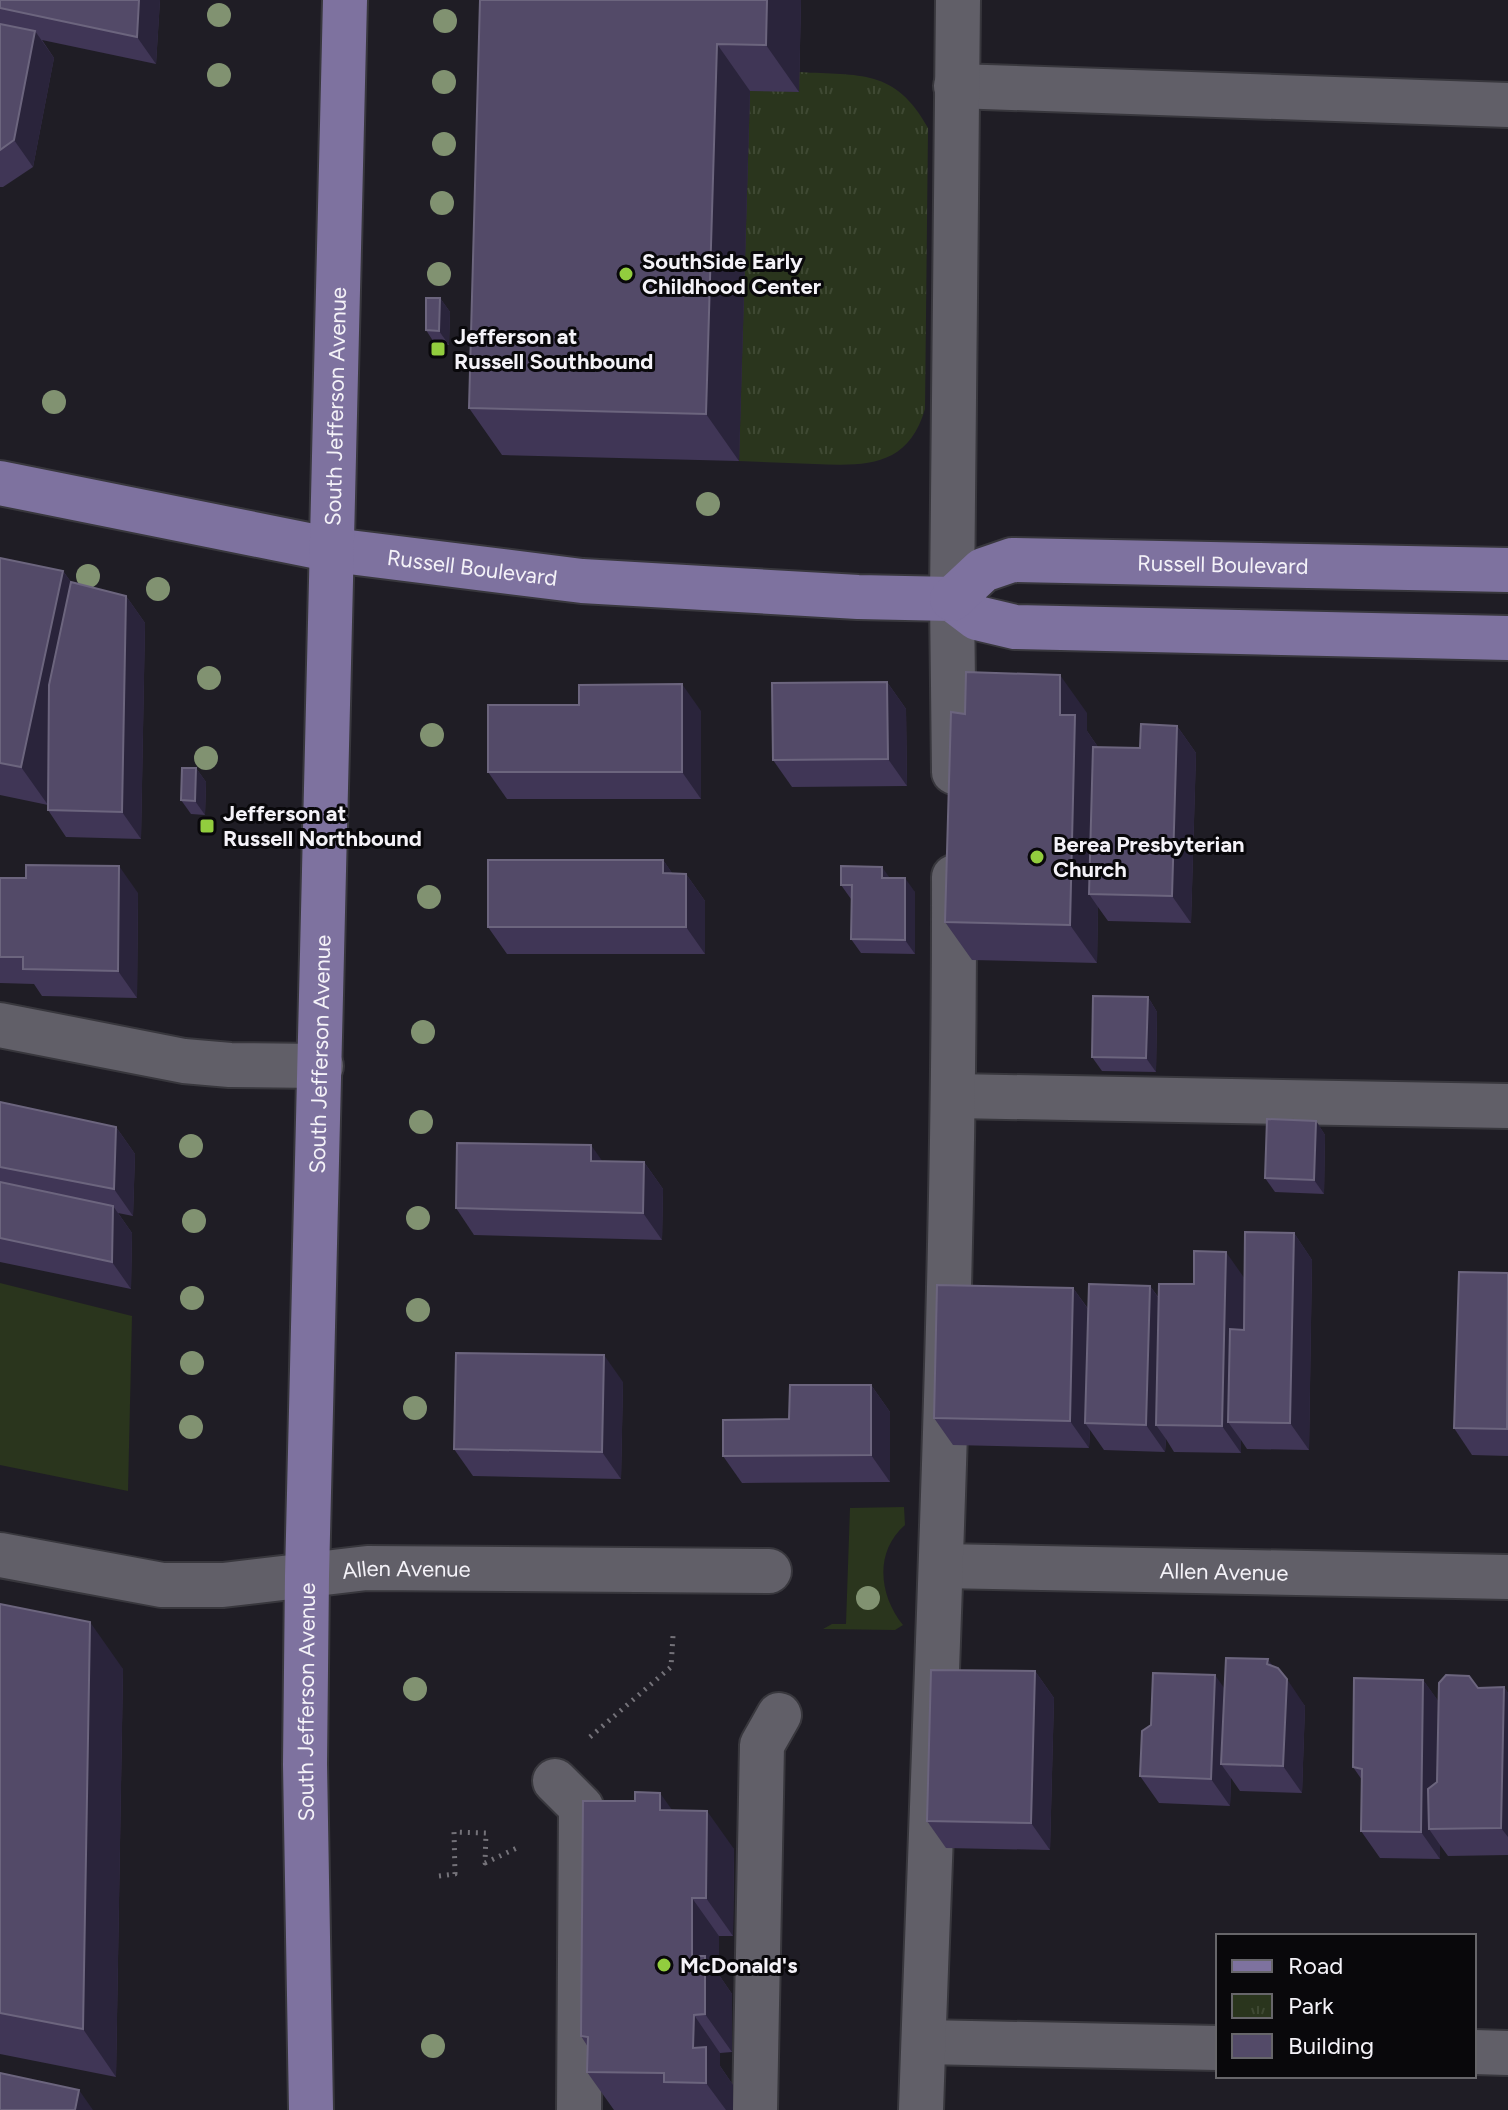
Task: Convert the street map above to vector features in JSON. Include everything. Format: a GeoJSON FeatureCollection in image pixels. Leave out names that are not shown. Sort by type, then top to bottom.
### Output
{"type":"FeatureCollection","features":[{"type":"Feature","properties":{"kind":"main road","name":"South Jefferson Avenue"},"geometry":{"type":"LineString","coordinates":[[311,2110],[305,1764],[307,1576],[345,0]]}},
{"type":"Feature","properties":{"kind":"main road","name":"Russell Boulevard"},"geometry":{"type":"LineString","coordinates":[[0,483],[333,550],[582,581],[858,597],[952,599],[983,570],[1012,560],[1508,570]]}},
{"type":"Feature","properties":{"kind":"main road"},"geometry":{"type":"LineString","coordinates":[[952,599],[977,618],[1015,627],[1508,638]]}},
{"type":"Feature","properties":{"kind":"street"},"geometry":{"type":"LineString","coordinates":[[921,2110],[942,1566],[955,1096],[952,599],[958,0]]}},
{"type":"Feature","properties":{"kind":"street"},"geometry":{"type":"LineString","coordinates":[[956,86],[1508,105]]}},
{"type":"Feature","properties":{"kind":"street"},"geometry":{"type":"LineString","coordinates":[[0,1025],[184,1061],[321,1066]]}},
{"type":"Feature","properties":{"kind":"street"},"geometry":{"type":"LineString","coordinates":[[955,1096],[1508,1106]]}},
{"type":"Feature","properties":{"kind":"street","name":"Allen Avenue"},"geometry":{"type":"LineString","coordinates":[[0,1555],[162,1585],[223,1585],[367,1568],[769,1571]]}},
{"type":"Feature","properties":{"kind":"street","name":"Allen Avenue"},"geometry":{"type":"LineString","coordinates":[[942,1566],[1508,1577]]}},
{"type":"Feature","properties":{"kind":"street"},"geometry":{"type":"LineString","coordinates":[[755,2110],[762,1745],[779,1715]]}},
{"type":"Feature","properties":{"kind":"street"},"geometry":{"type":"LineString","coordinates":[[555,1781],[581,1807],[579,2110]]}},
{"type":"Feature","properties":{"kind":"street"},"geometry":{"type":"LineString","coordinates":[[924,2042],[1216,2048]]}},
{"type":"Feature","properties":{"kind":"street"},"geometry":{"type":"LineString","coordinates":[[1476,2052],[1508,2053]]}},
{"type":"Feature","properties":{"kind":"path"},"geometry":{"type":"LineString","coordinates":[[439,1876],[455,1874],[454,1832],[486,1833],[485,1863],[519,1847]]}},
{"type":"Feature","properties":{"kind":"green space"},"geometry":{"type":"Polygon","coordinates":[[[799,72],[858,76],[889,85],[902,94],[928,128],[925,409],[908,442],[883,459],[868,463],[834,465],[739,461],[750,91],[799,72]]]}},
{"type":"Feature","properties":{"kind":"green space"},"geometry":{"type":"Polygon","coordinates":[[[0,1283],[132,1316],[128,1491],[0,1465],[0,1283]]]}},
{"type":"Feature","properties":{"kind":"green space"},"geometry":{"type":"Polygon","coordinates":[[[904,1507],[905,1525],[888,1548],[883,1574],[889,1601],[903,1625],[895,1630],[823,1629],[832,1624],[846,1624],[850,1508],[904,1507]]]}},
{"type":"Feature","properties":{"kind":"building"},"geometry":{"type":"Polygon","coordinates":[[[0,0],[139,0],[137,37],[0,8],[0,0]]]}},
{"type":"Feature","properties":{"kind":"building","name":"SouthSide Early Childhood Center"},"geometry":{"type":"Polygon","coordinates":[[[480,0],[767,0],[766,45],[717,44],[706,414],[469,408],[480,0]]]}},
{"type":"Feature","properties":{"kind":"building"},"geometry":{"type":"Polygon","coordinates":[[[0,24],[35,31],[14,140],[0,150],[0,24]]]}},
{"type":"Feature","properties":{"kind":"building"},"geometry":{"type":"Polygon","coordinates":[[[426,298],[440,298],[439,331],[426,330],[426,298]]]}},
{"type":"Feature","properties":{"kind":"building"},"geometry":{"type":"Polygon","coordinates":[[[0,558],[63,571],[21,767],[0,763],[0,558]]]}},
{"type":"Feature","properties":{"kind":"building"},"geometry":{"type":"Polygon","coordinates":[[[71,582],[126,596],[122,812],[48,810],[49,685],[71,582]]]}},
{"type":"Feature","properties":{"kind":"building","name":"Berea Presbyterian Church"},"geometry":{"type":"Polygon","coordinates":[[[966,672],[1060,675],[1060,715],[1075,715],[1070,925],[945,922],[951,712],[965,714],[966,672]]]}},
{"type":"Feature","properties":{"kind":"building"},"geometry":{"type":"Polygon","coordinates":[[[887,682],[888,759],[773,760],[772,683],[887,682]]]}},
{"type":"Feature","properties":{"kind":"building"},"geometry":{"type":"Polygon","coordinates":[[[682,684],[682,772],[488,772],[488,705],[579,705],[579,685],[682,684]]]}},
{"type":"Feature","properties":{"kind":"building"},"geometry":{"type":"Polygon","coordinates":[[[1141,724],[1177,726],[1172,896],[1089,894],[1093,747],[1140,748],[1141,724]]]}},
{"type":"Feature","properties":{"kind":"building"},"geometry":{"type":"Polygon","coordinates":[[[182,768],[196,768],[195,801],[181,800],[182,768]]]}},
{"type":"Feature","properties":{"kind":"building"},"geometry":{"type":"Polygon","coordinates":[[[488,860],[663,860],[663,873],[686,874],[686,927],[488,927],[488,860]]]}},
{"type":"Feature","properties":{"kind":"building"},"geometry":{"type":"Polygon","coordinates":[[[26,865],[119,866],[118,971],[23,969],[23,957],[0,957],[0,878],[26,878],[26,865]]]}},
{"type":"Feature","properties":{"kind":"building"},"geometry":{"type":"Polygon","coordinates":[[[841,866],[882,867],[882,878],[905,878],[905,940],[851,939],[852,885],[841,885],[841,866]]]}},
{"type":"Feature","properties":{"kind":"building"},"geometry":{"type":"Polygon","coordinates":[[[1093,996],[1148,997],[1146,1058],[1092,1057],[1093,996]]]}},
{"type":"Feature","properties":{"kind":"building"},"geometry":{"type":"Polygon","coordinates":[[[0,1102],[116,1127],[114,1189],[0,1167],[0,1102]]]}},
{"type":"Feature","properties":{"kind":"building"},"geometry":{"type":"Polygon","coordinates":[[[1267,1119],[1316,1121],[1314,1180],[1265,1178],[1267,1119]]]}},
{"type":"Feature","properties":{"kind":"building"},"geometry":{"type":"Polygon","coordinates":[[[457,1143],[591,1145],[591,1161],[644,1162],[643,1213],[456,1208],[457,1143]]]}},
{"type":"Feature","properties":{"kind":"building"},"geometry":{"type":"Polygon","coordinates":[[[0,1182],[113,1206],[112,1262],[0,1238],[0,1182]]]}},
{"type":"Feature","properties":{"kind":"building"},"geometry":{"type":"Polygon","coordinates":[[[1245,1232],[1294,1233],[1290,1423],[1228,1422],[1230,1329],[1244,1330],[1245,1232]]]}},
{"type":"Feature","properties":{"kind":"building"},"geometry":{"type":"Polygon","coordinates":[[[1194,1251],[1226,1252],[1222,1426],[1156,1425],[1159,1284],[1194,1284],[1194,1251]]]}},
{"type":"Feature","properties":{"kind":"building"},"geometry":{"type":"Polygon","coordinates":[[[1459,1272],[1508,1273],[1507,1429],[1454,1428],[1459,1272]]]}},
{"type":"Feature","properties":{"kind":"building"},"geometry":{"type":"Polygon","coordinates":[[[1089,1284],[1150,1286],[1146,1425],[1085,1423],[1089,1284]]]}},
{"type":"Feature","properties":{"kind":"building"},"geometry":{"type":"Polygon","coordinates":[[[937,1285],[1073,1288],[1070,1421],[934,1418],[937,1285]]]}},
{"type":"Feature","properties":{"kind":"building"},"geometry":{"type":"Polygon","coordinates":[[[456,1353],[604,1355],[602,1452],[454,1449],[456,1353]]]}},
{"type":"Feature","properties":{"kind":"building"},"geometry":{"type":"Polygon","coordinates":[[[790,1385],[871,1385],[871,1455],[723,1456],[723,1420],[789,1419],[790,1385]]]}},
{"type":"Feature","properties":{"kind":"building"},"geometry":{"type":"Polygon","coordinates":[[[0,1604],[90,1622],[83,2029],[0,2013],[0,1604]]]}},
{"type":"Feature","properties":{"kind":"building"},"geometry":{"type":"Polygon","coordinates":[[[1226,1658],[1268,1659],[1267,1664],[1278,1668],[1287,1679],[1283,1766],[1221,1764],[1226,1658]]]}},
{"type":"Feature","properties":{"kind":"building"},"geometry":{"type":"Polygon","coordinates":[[[931,1670],[1035,1671],[1031,1823],[927,1821],[931,1670]]]}},
{"type":"Feature","properties":{"kind":"building"},"geometry":{"type":"Polygon","coordinates":[[[1153,1673],[1215,1675],[1211,1779],[1140,1776],[1142,1731],[1151,1725],[1153,1673]]]}},
{"type":"Feature","properties":{"kind":"building"},"geometry":{"type":"Polygon","coordinates":[[[1446,1675],[1469,1676],[1478,1688],[1504,1687],[1501,1828],[1429,1829],[1428,1789],[1437,1782],[1439,1683],[1446,1675]]]}},
{"type":"Feature","properties":{"kind":"building"},"geometry":{"type":"Polygon","coordinates":[[[1354,1678],[1423,1680],[1421,1832],[1361,1831],[1362,1769],[1353,1767],[1354,1678]]]}},
{"type":"Feature","properties":{"kind":"building","name":"McDonald's"},"geometry":{"type":"Polygon","coordinates":[[[635,1792],[660,1793],[660,1810],[707,1811],[706,1898],[692,1898],[692,1956],[705,1956],[705,2014],[694,2015],[693,2048],[706,2047],[706,2083],[664,2082],[664,2073],[587,2072],[588,2037],[581,2036],[583,1801],[635,1801],[635,1792]]]}},
{"type":"Feature","properties":{"kind":"building"},"geometry":{"type":"Polygon","coordinates":[[[0,2073],[79,2090],[75,2110],[0,2110],[0,2073]]]}},
{"type":"Feature","properties":{"kind":"place","name":"SouthSide Early Childhood Center"},"geometry":{"type":"Point","coordinates":[626,274]}},
{"type":"Feature","properties":{"kind":"place","name":"Jefferson at Russell Southbound"},"geometry":{"type":"Point","coordinates":[438,349]}},
{"type":"Feature","properties":{"kind":"place","name":"Jefferson at Russell Northbound"},"geometry":{"type":"Point","coordinates":[207,826]}},
{"type":"Feature","properties":{"kind":"place","name":"Berea Presbyterian Church"},"geometry":{"type":"Point","coordinates":[1037,857]}},
{"type":"Feature","properties":{"kind":"place","name":"McDonald's"},"geometry":{"type":"Point","coordinates":[664,1965]}}]}
